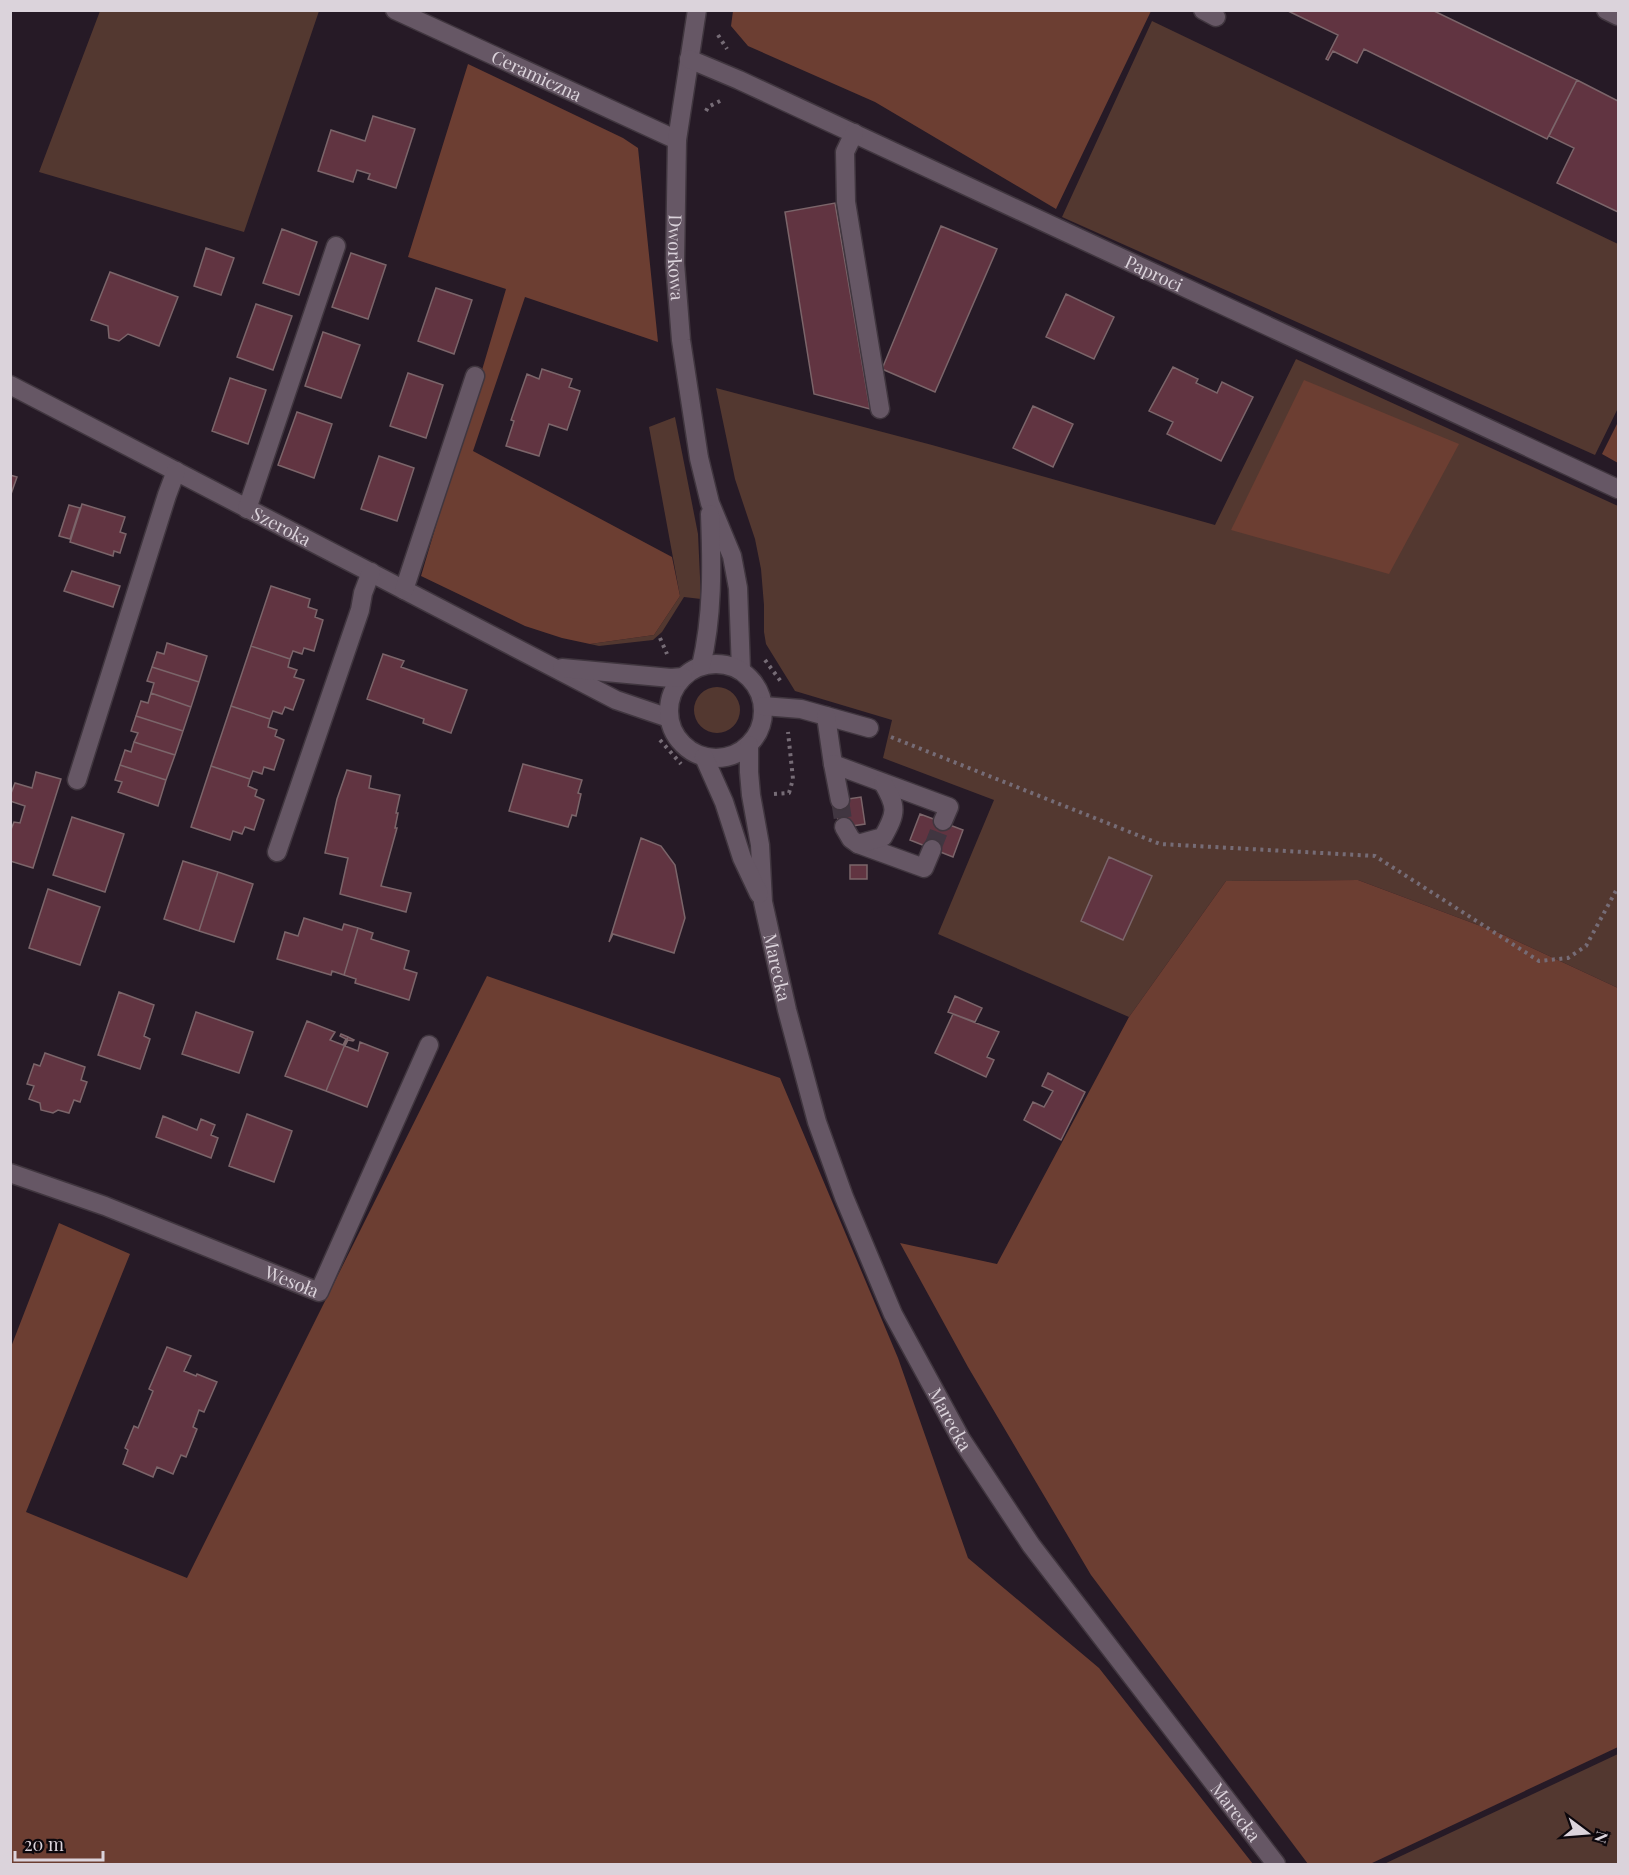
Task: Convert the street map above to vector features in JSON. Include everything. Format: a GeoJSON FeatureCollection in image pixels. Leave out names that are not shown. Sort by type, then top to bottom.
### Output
{"type":"FeatureCollection","features":[{"type":"Feature","properties":{"kind":"street","name":"Ceramiczna"},"geometry":{"type":"LineString","coordinates":[[395,10],[677,140]]}},
{"type":"Feature","properties":{"kind":"street","name":"Dworkowa"},"geometry":{"type":"LineString","coordinates":[[697,10],[677,140],[675,263],[680,332],[699,458],[710,503],[732,556],[738,588],[741,670]]}},
{"type":"Feature","properties":{"kind":"street"},"geometry":{"type":"LineString","coordinates":[[1606,10],[1618,16]]}},
{"type":"Feature","properties":{"kind":"street","name":"Paproci"},"geometry":{"type":"LineString","coordinates":[[689,59],[854,133],[1618,489]]}},
{"type":"Feature","properties":{"kind":"street"},"geometry":{"type":"LineString","coordinates":[[854,133],[845,152],[846,202],[880,409]]}},
{"type":"Feature","properties":{"kind":"street"},"geometry":{"type":"LineString","coordinates":[[247,509],[336,246]]}},
{"type":"Feature","properties":{"kind":"street"},"geometry":{"type":"LineString","coordinates":[[405,590],[475,376]]}},
{"type":"Feature","properties":{"kind":"street","name":"Szeroka"},"geometry":{"type":"LineString","coordinates":[[10,385],[616,700],[669,718]]}},
{"type":"Feature","properties":{"kind":"street"},"geometry":{"type":"LineString","coordinates":[[77,780],[166,495],[176,471]]}},
{"type":"Feature","properties":{"kind":"street","name":"Dworkowa"},"geometry":{"type":"LineString","coordinates":[[701,666],[707,642],[710,614],[710,503]]}},
{"type":"Feature","properties":{"kind":"street"},"geometry":{"type":"LineString","coordinates":[[277,852],[371,572]]}},
{"type":"Feature","properties":{"kind":"street"},"geometry":{"type":"LineString","coordinates":[[715,663],[741,670],[751,679],[759,692],[763,706],[763,720],[758,734],[740,752],[728,757],[704,757],[693,753],[677,738],[669,718],[671,695],[683,677],[691,670],[701,666],[715,663]]}},
{"type":"Feature","properties":{"kind":"street","name":"Szeroka"},"geometry":{"type":"LineString","coordinates":[[554,668],[671,678],[683,677]]}},
{"type":"Feature","properties":{"kind":"street"},"geometry":{"type":"LineString","coordinates":[[763,706],[801,709],[869,729]]}},
{"type":"Feature","properties":{"kind":"street"},"geometry":{"type":"LineString","coordinates":[[826,716],[840,800]]}},
{"type":"Feature","properties":{"kind":"street","name":"Marecka"},"geometry":{"type":"LineString","coordinates":[[749,745],[750,783],[760,845],[762,902],[787,1010],[817,1122],[844,1197],[893,1314],[961,1439],[1031,1545],[1276,1864]]}},
{"type":"Feature","properties":{"kind":"street","name":"Marecka"},"geometry":{"type":"LineString","coordinates":[[704,757],[724,802],[742,858],[762,902]]}},
{"type":"Feature","properties":{"kind":"street"},"geometry":{"type":"LineString","coordinates":[[833,764],[949,807],[943,821]]}},
{"type":"Feature","properties":{"kind":"street"},"geometry":{"type":"LineString","coordinates":[[858,844],[883,837],[892,821],[894,802],[883,783]]}},
{"type":"Feature","properties":{"kind":"street"},"geometry":{"type":"LineString","coordinates":[[844,827],[851,839],[858,844],[924,868],[932,849]]}},
{"type":"Feature","properties":{"kind":"street","name":"Wesoła"},"geometry":{"type":"LineString","coordinates":[[10,1173],[105,1206],[319,1292],[429,1044]]}},
{"type":"Feature","properties":{"kind":"path"},"geometry":{"type":"LineString","coordinates":[[717,29],[718,37],[727,49],[735,52]]}},
{"type":"Feature","properties":{"kind":"path"},"geometry":{"type":"LineString","coordinates":[[702,118],[708,107],[720,101],[731,100]]}},
{"type":"Feature","properties":{"kind":"path"},"geometry":{"type":"LineString","coordinates":[[660,638],[669,657]]}},
{"type":"Feature","properties":{"kind":"path"},"geometry":{"type":"LineString","coordinates":[[788,728],[793,779],[789,793]]}},
{"type":"Feature","properties":{"kind":"path"},"geometry":{"type":"LineString","coordinates":[[869,729],[1160,844],[1375,856],[1539,961],[1568,958],[1586,946],[1618,887]]}},
{"type":"Feature","properties":{"kind":"shaded area"},"geometry":{"type":"Polygon","coordinates":[[[733,10],[1151,11],[1056,209],[875,102],[748,46],[731,26],[733,10]]]}},
{"type":"Feature","properties":{"kind":"shaded area"},"geometry":{"type":"Polygon","coordinates":[[[100,11],[319,11],[244,232],[39,172],[100,11]]]}},
{"type":"Feature","properties":{"kind":"shaded area"},"geometry":{"type":"Polygon","coordinates":[[[1152,21],[1618,244],[1618,408],[1595,455],[1062,217],[1152,21]]]}},
{"type":"Feature","properties":{"kind":"shaded area"},"geometry":{"type":"Polygon","coordinates":[[[468,64],[623,138],[638,148],[658,342],[525,297],[473,451],[672,557],[680,596],[654,635],[590,644],[562,638],[525,626],[421,576],[506,289],[408,257],[468,64]]]}},
{"type":"Feature","properties":{"kind":"shaded area"},"geometry":{"type":"Polygon","coordinates":[[[1296,359],[1618,506],[1618,988],[1502,934],[1358,880],[1226,881],[1129,1017],[938,934],[994,800],[883,758],[892,720],[795,691],[766,644],[761,569],[755,539],[735,479],[716,388],[932,445],[1215,525],[1296,359]]]}},
{"type":"Feature","properties":{"kind":"shaded area"},"geometry":{"type":"Polygon","coordinates":[[[1304,380],[1459,444],[1389,574],[1231,530],[1304,380]]]}},
{"type":"Feature","properties":{"kind":"shaded area"},"geometry":{"type":"Polygon","coordinates":[[[675,417],[698,534],[701,599],[684,597],[662,632],[653,640],[599,646],[590,644],[654,635],[680,596],[649,427],[675,417]]]}},
{"type":"Feature","properties":{"kind":"shaded area"},"geometry":{"type":"Polygon","coordinates":[[[1618,422],[1618,463],[1602,454],[1618,422]]]}},
{"type":"Feature","properties":{"kind":"shaded area"},"geometry":{"type":"Polygon","coordinates":[[[717,687],[733,694],[740,710],[733,726],[717,733],[701,726],[694,710],[701,694],[717,687]]]}},
{"type":"Feature","properties":{"kind":"shaded area"},"geometry":{"type":"Polygon","coordinates":[[[1358,880],[1502,934],[1618,988],[1618,1747],[1370,1864],[1308,1864],[1091,1575],[968,1367],[900,1243],[997,1264],[1129,1017],[1226,881],[1358,880]]]}},
{"type":"Feature","properties":{"kind":"shaded area"},"geometry":{"type":"Polygon","coordinates":[[[487,976],[780,1078],[898,1358],[968,1558],[1099,1668],[1253,1864],[11,1864],[11,1347],[59,1223],[130,1254],[26,1512],[187,1578],[487,976]]]}},
{"type":"Feature","properties":{"kind":"shaded area"},"geometry":{"type":"Polygon","coordinates":[[[1618,1754],[1618,1864],[1384,1864],[1618,1754]]]}},
{"type":"Feature","properties":{"kind":"building"},"geometry":{"type":"Polygon","coordinates":[[[1286,10],[1432,10],[1577,80],[1547,139],[1364,49],[1357,63],[1333,51],[1328,60],[1326,59],[1338,35],[1286,10]]]}},
{"type":"Feature","properties":{"kind":"building"},"geometry":{"type":"Polygon","coordinates":[[[1577,80],[1618,101],[1618,212],[1557,183],[1574,148],[1549,136],[1577,80]]]}},
{"type":"Feature","properties":{"kind":"building"},"geometry":{"type":"Polygon","coordinates":[[[373,116],[415,129],[396,188],[368,179],[370,174],[357,170],[353,182],[318,171],[331,130],[365,141],[373,116]]]}},
{"type":"Feature","properties":{"kind":"building"},"geometry":{"type":"Polygon","coordinates":[[[835,203],[870,409],[814,394],[785,212],[835,203]]]}},
{"type":"Feature","properties":{"kind":"building"},"geometry":{"type":"Polygon","coordinates":[[[941,226],[997,249],[935,392],[882,369],[941,226]]]}},
{"type":"Feature","properties":{"kind":"building"},"geometry":{"type":"Polygon","coordinates":[[[282,229],[317,242],[299,295],[263,283],[282,229]]]}},
{"type":"Feature","properties":{"kind":"building"},"geometry":{"type":"Polygon","coordinates":[[[206,248],[234,258],[221,295],[194,286],[206,248]]]}},
{"type":"Feature","properties":{"kind":"building"},"geometry":{"type":"Polygon","coordinates":[[[351,253],[386,265],[368,319],[332,307],[351,253]]]}},
{"type":"Feature","properties":{"kind":"building"},"geometry":{"type":"Polygon","coordinates":[[[110,272],[178,297],[159,346],[128,334],[119,341],[109,338],[108,326],[91,320],[110,272]]]}},
{"type":"Feature","properties":{"kind":"building"},"geometry":{"type":"Polygon","coordinates":[[[436,288],[472,300],[454,354],[418,341],[436,288]]]}},
{"type":"Feature","properties":{"kind":"building"},"geometry":{"type":"Polygon","coordinates":[[[1066,294],[1114,317],[1094,359],[1046,337],[1066,294]]]}},
{"type":"Feature","properties":{"kind":"building"},"geometry":{"type":"Polygon","coordinates":[[[256,304],[292,316],[273,370],[237,357],[256,304]]]}},
{"type":"Feature","properties":{"kind":"building"},"geometry":{"type":"Polygon","coordinates":[[[323,332],[360,345],[341,398],[305,386],[323,332]]]}},
{"type":"Feature","properties":{"kind":"building"},"geometry":{"type":"Polygon","coordinates":[[[1173,367],[1198,379],[1196,383],[1217,393],[1222,382],[1253,397],[1221,461],[1167,434],[1173,422],[1149,411],[1173,367]]]}},
{"type":"Feature","properties":{"kind":"building"},"geometry":{"type":"Polygon","coordinates":[[[542,369],[572,379],[569,387],[580,391],[567,430],[549,424],[539,456],[506,446],[514,421],[511,420],[527,374],[539,379],[542,369]]]}},
{"type":"Feature","properties":{"kind":"building"},"geometry":{"type":"Polygon","coordinates":[[[408,373],[443,385],[426,438],[390,426],[408,373]]]}},
{"type":"Feature","properties":{"kind":"building"},"geometry":{"type":"Polygon","coordinates":[[[230,378],[266,390],[248,444],[212,431],[230,378]]]}},
{"type":"Feature","properties":{"kind":"building"},"geometry":{"type":"Polygon","coordinates":[[[1033,406],[1073,424],[1053,467],[1013,448],[1033,406]]]}},
{"type":"Feature","properties":{"kind":"building"},"geometry":{"type":"Polygon","coordinates":[[[297,412],[332,424],[314,478],[278,465],[297,412]]]}},
{"type":"Feature","properties":{"kind":"building"},"geometry":{"type":"Polygon","coordinates":[[[379,456],[414,468],[397,521],[361,509],[379,456]]]}},
{"type":"Feature","properties":{"kind":"building"},"geometry":{"type":"Polygon","coordinates":[[[10,475],[17,477],[10,497],[10,475]]]}},
{"type":"Feature","properties":{"kind":"building"},"geometry":{"type":"Polygon","coordinates":[[[82,504],[125,517],[120,532],[126,534],[120,553],[114,551],[113,556],[70,542],[82,504]]]}},
{"type":"Feature","properties":{"kind":"building"},"geometry":{"type":"Polygon","coordinates":[[[69,505],[80,508],[70,539],[59,536],[69,505]]]}},
{"type":"Feature","properties":{"kind":"building"},"geometry":{"type":"Polygon","coordinates":[[[72,571],[120,586],[113,607],[64,591],[72,571]]]}},
{"type":"Feature","properties":{"kind":"building"},"geometry":{"type":"Polygon","coordinates":[[[271,586],[310,599],[308,607],[317,610],[315,617],[323,620],[314,651],[304,648],[302,654],[293,651],[290,659],[251,646],[271,586]]]}},
{"type":"Feature","properties":{"kind":"building"},"geometry":{"type":"Polygon","coordinates":[[[167,643],[207,656],[199,682],[152,667],[157,652],[164,654],[167,643]]]}},
{"type":"Feature","properties":{"kind":"building"},"geometry":{"type":"Polygon","coordinates":[[[251,646],[290,659],[288,667],[297,670],[294,677],[304,680],[293,710],[285,707],[282,714],[273,711],[270,719],[231,706],[251,646]]]}},
{"type":"Feature","properties":{"kind":"building"},"geometry":{"type":"Polygon","coordinates":[[[383,654],[404,661],[401,667],[467,690],[451,733],[423,723],[424,719],[367,699],[383,654]]]}},
{"type":"Feature","properties":{"kind":"building"},"geometry":{"type":"Polygon","coordinates":[[[152,667],[199,682],[191,707],[151,693],[154,683],[147,681],[152,667]]]}},
{"type":"Feature","properties":{"kind":"building"},"geometry":{"type":"Polygon","coordinates":[[[151,693],[191,707],[183,731],[136,716],[141,701],[148,703],[151,693]]]}},
{"type":"Feature","properties":{"kind":"building"},"geometry":{"type":"Polygon","coordinates":[[[231,706],[270,719],[268,727],[277,730],[275,736],[284,740],[274,770],[264,767],[262,774],[253,771],[250,779],[211,766],[231,706]]]}},
{"type":"Feature","properties":{"kind":"building"},"geometry":{"type":"Polygon","coordinates":[[[136,716],[183,731],[175,755],[134,742],[138,733],[131,731],[136,716]]]}},
{"type":"Feature","properties":{"kind":"building"},"geometry":{"type":"Polygon","coordinates":[[[134,742],[175,755],[166,780],[120,765],[125,750],[131,752],[134,742]]]}},
{"type":"Feature","properties":{"kind":"building"},"geometry":{"type":"Polygon","coordinates":[[[523,764],[582,780],[578,793],[581,794],[576,816],[572,815],[568,827],[509,811],[523,764]]]}},
{"type":"Feature","properties":{"kind":"building"},"geometry":{"type":"Polygon","coordinates":[[[120,765],[166,780],[158,806],[118,792],[122,782],[115,780],[120,765]]]}},
{"type":"Feature","properties":{"kind":"building"},"geometry":{"type":"Polygon","coordinates":[[[211,766],[250,779],[248,786],[257,790],[255,796],[264,800],[254,830],[245,827],[242,834],[233,831],[230,840],[191,827],[211,766]]]}},
{"type":"Feature","properties":{"kind":"building"},"geometry":{"type":"Polygon","coordinates":[[[347,770],[371,776],[369,788],[400,795],[396,813],[398,813],[395,828],[397,828],[381,886],[411,893],[406,912],[340,894],[348,858],[325,853],[337,799],[347,770]]]}},
{"type":"Feature","properties":{"kind":"building"},"geometry":{"type":"Polygon","coordinates":[[[36,772],[61,779],[33,868],[10,861],[10,832],[14,822],[20,823],[25,806],[10,801],[10,796],[15,783],[32,788],[36,772]]]}},
{"type":"Feature","properties":{"kind":"building"},"geometry":{"type":"Polygon","coordinates":[[[861,797],[865,824],[839,828],[835,801],[861,797]]]}},
{"type":"Feature","properties":{"kind":"building"},"geometry":{"type":"Polygon","coordinates":[[[920,814],[963,830],[953,857],[910,840],[920,814]]]}},
{"type":"Feature","properties":{"kind":"building"},"geometry":{"type":"Polygon","coordinates":[[[72,817],[124,834],[105,892],[53,875],[72,817]]]}},
{"type":"Feature","properties":{"kind":"building"},"geometry":{"type":"Polygon","coordinates":[[[641,838],[661,846],[675,865],[685,918],[674,953],[613,934],[609,942],[641,838]]]}},
{"type":"Feature","properties":{"kind":"building"},"geometry":{"type":"Polygon","coordinates":[[[1109,857],[1152,876],[1123,940],[1081,921],[1109,857]]]}},
{"type":"Feature","properties":{"kind":"building"},"geometry":{"type":"Polygon","coordinates":[[[183,861],[218,872],[199,931],[164,919],[183,861]]]}},
{"type":"Feature","properties":{"kind":"building"},"geometry":{"type":"Polygon","coordinates":[[[850,865],[867,865],[867,879],[850,879],[850,865]]]}},
{"type":"Feature","properties":{"kind":"building"},"geometry":{"type":"Polygon","coordinates":[[[218,872],[253,884],[234,942],[199,931],[218,872]]]}},
{"type":"Feature","properties":{"kind":"building"},"geometry":{"type":"Polygon","coordinates":[[[48,889],[100,907],[80,965],[29,948],[48,889]]]}},
{"type":"Feature","properties":{"kind":"building"},"geometry":{"type":"Polygon","coordinates":[[[304,918],[342,930],[344,924],[358,928],[344,975],[332,971],[331,975],[277,959],[285,932],[298,936],[304,918]]]}},
{"type":"Feature","properties":{"kind":"building"},"geometry":{"type":"Polygon","coordinates":[[[358,928],[373,933],[371,939],[409,951],[404,969],[417,973],[409,1000],[355,983],[356,979],[344,975],[358,928]]]}},
{"type":"Feature","properties":{"kind":"building"},"geometry":{"type":"Polygon","coordinates":[[[119,992],[154,1005],[144,1036],[150,1039],[140,1069],[98,1055],[119,992]]]}},
{"type":"Feature","properties":{"kind":"building"},"geometry":{"type":"Polygon","coordinates":[[[955,996],[982,1008],[975,1022],[948,1012],[955,996]]]}},
{"type":"Feature","properties":{"kind":"building"},"geometry":{"type":"Polygon","coordinates":[[[196,1012],[253,1032],[239,1073],[182,1054],[196,1012]]]}},
{"type":"Feature","properties":{"kind":"building"},"geometry":{"type":"Polygon","coordinates":[[[953,1014],[999,1032],[987,1057],[994,1060],[986,1077],[935,1053],[953,1014]]]}},
{"type":"Feature","properties":{"kind":"building"},"geometry":{"type":"Polygon","coordinates":[[[307,1021],[335,1032],[330,1040],[343,1045],[346,1039],[340,1036],[341,1034],[348,1037],[326,1091],[285,1076],[307,1021]]]}},
{"type":"Feature","properties":{"kind":"building"},"geometry":{"type":"Polygon","coordinates":[[[348,1037],[354,1040],[348,1040],[345,1046],[358,1051],[360,1042],[388,1053],[367,1107],[326,1091],[348,1037]]]}},
{"type":"Feature","properties":{"kind":"building"},"geometry":{"type":"Polygon","coordinates":[[[45,1053],[85,1067],[81,1080],[87,1082],[80,1102],[74,1100],[69,1113],[58,1110],[53,1113],[41,1110],[40,1103],[29,1099],[34,1086],[27,1084],[34,1064],[40,1066],[45,1053]]]}},
{"type":"Feature","properties":{"kind":"building"},"geometry":{"type":"Polygon","coordinates":[[[1048,1073],[1085,1092],[1061,1140],[1024,1120],[1033,1102],[1044,1107],[1053,1091],[1042,1086],[1048,1073]]]}},
{"type":"Feature","properties":{"kind":"building"},"geometry":{"type":"Polygon","coordinates":[[[247,1114],[292,1131],[274,1182],[229,1166],[247,1114]]]}},
{"type":"Feature","properties":{"kind":"building"},"geometry":{"type":"Polygon","coordinates":[[[163,1116],[197,1130],[201,1119],[215,1125],[211,1135],[218,1138],[211,1158],[156,1137],[163,1116]]]}},
{"type":"Feature","properties":{"kind":"building"},"geometry":{"type":"Polygon","coordinates":[[[167,1347],[191,1356],[184,1371],[217,1382],[204,1412],[199,1410],[193,1427],[197,1429],[186,1457],[181,1455],[173,1474],[157,1467],[153,1477],[123,1464],[128,1450],[125,1448],[134,1426],[138,1428],[153,1391],[149,1389],[167,1347]]]}},
{"type":"Feature","properties":{"kind":"tunnel"},"geometry":{"type":"LineString","coordinates":[[840,800],[844,827]]}},
{"type":"Feature","properties":{"kind":"tunnel"},"geometry":{"type":"LineString","coordinates":[[932,849],[943,821]]}}]}
